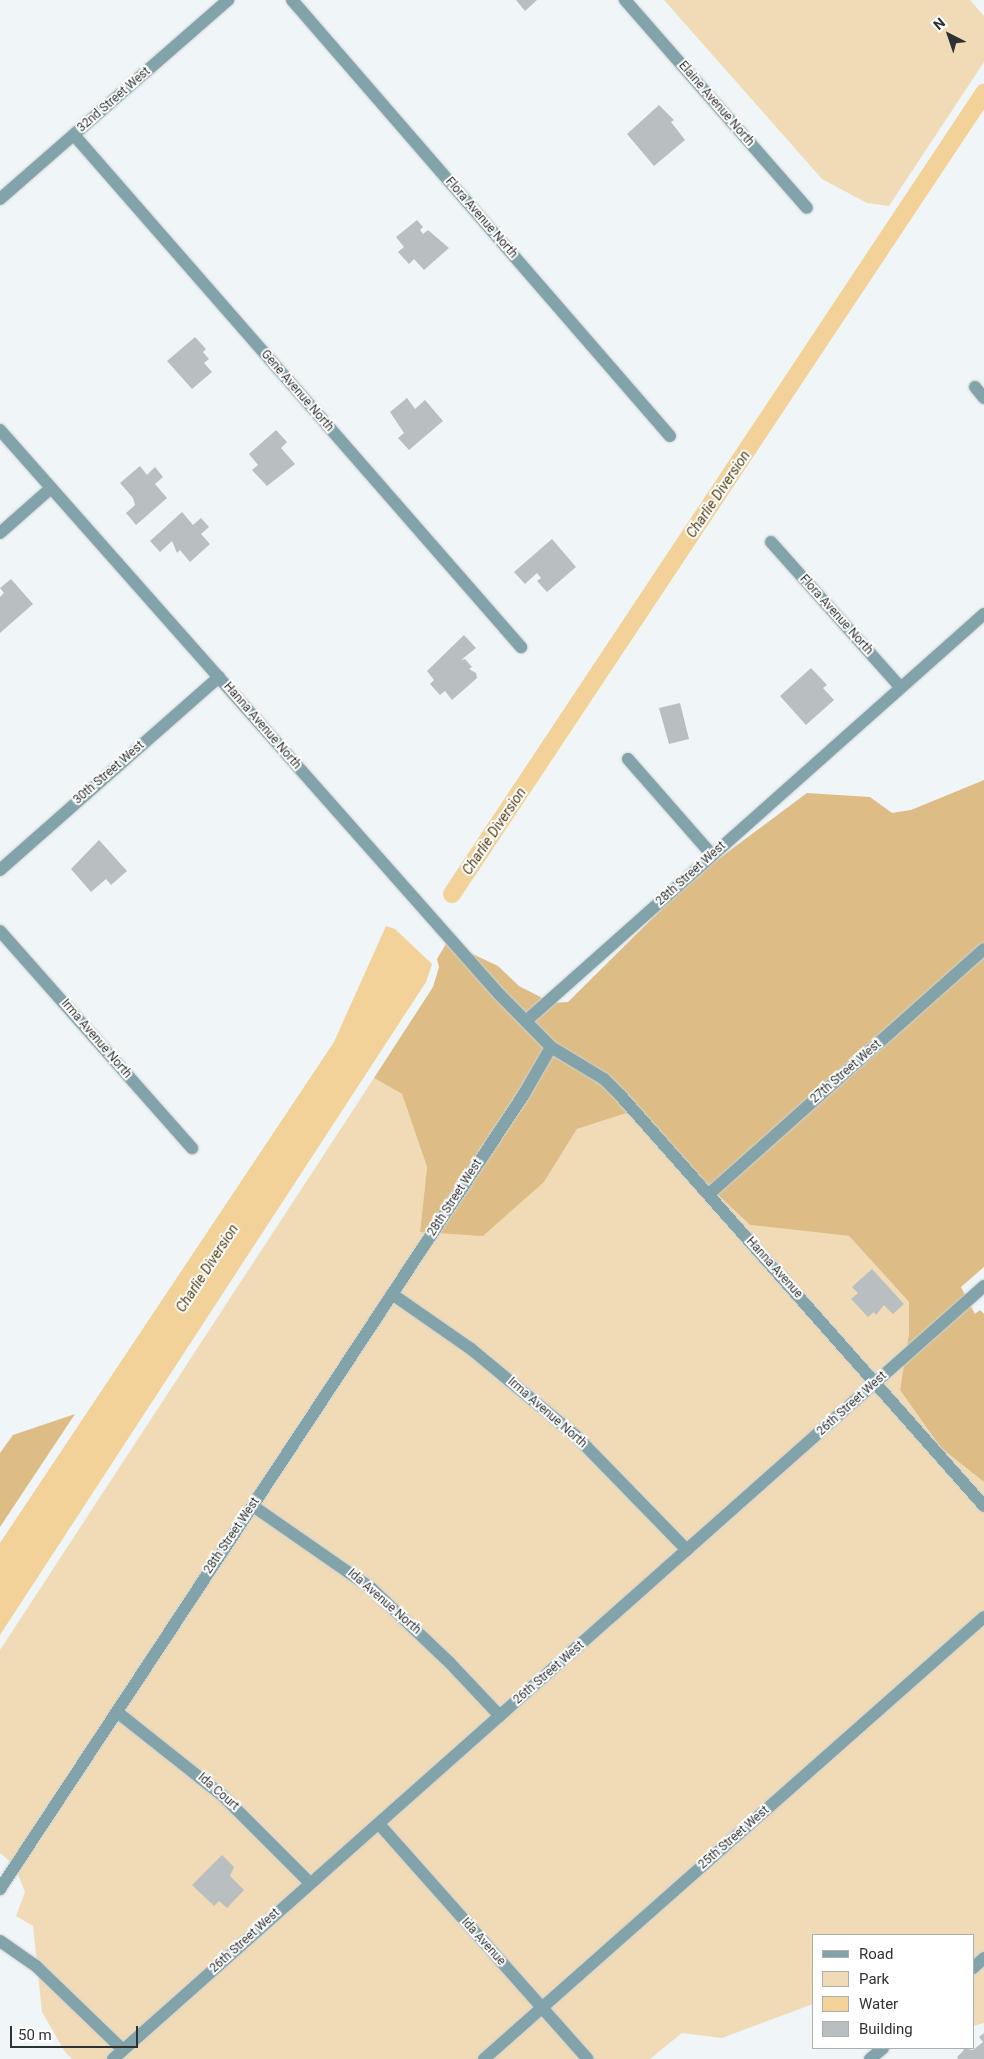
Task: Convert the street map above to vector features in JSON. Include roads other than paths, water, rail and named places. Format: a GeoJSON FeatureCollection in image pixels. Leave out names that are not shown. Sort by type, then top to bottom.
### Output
{"type":"FeatureCollection","features":[{"type":"Feature","properties":{"kind":"street","name":"32nd Street West"},"geometry":{"type":"LineString","coordinates":[[0,199],[228,0]]}},
{"type":"Feature","properties":{"kind":"street","name":"Flora Avenue North"},"geometry":{"type":"LineString","coordinates":[[292,0],[670,436]]}},
{"type":"Feature","properties":{"kind":"street","name":"Elaine Avenue North"},"geometry":{"type":"LineString","coordinates":[[625,0],[807,208]]}},
{"type":"Feature","properties":{"kind":"street","name":"Gene Avenue North"},"geometry":{"type":"LineString","coordinates":[[74,135],[521,647]]}},
{"type":"Feature","properties":{"kind":"street"},"geometry":{"type":"LineString","coordinates":[[975,388],[984,398]]}},
{"type":"Feature","properties":{"kind":"street","name":"Hanna Avenue North"},"geometry":{"type":"LineString","coordinates":[[0,430],[526,1021]]}},
{"type":"Feature","properties":{"kind":"street"},"geometry":{"type":"LineString","coordinates":[[0,533],[51,488]]}},
{"type":"Feature","properties":{"kind":"street","name":"Flora Avenue North"},"geometry":{"type":"LineString","coordinates":[[771,542],[901,688]]}},
{"type":"Feature","properties":{"kind":"street","name":"28th Street West"},"geometry":{"type":"LineString","coordinates":[[526,1021],[984,614]]}},
{"type":"Feature","properties":{"kind":"street","name":"30th Street West"},"geometry":{"type":"LineString","coordinates":[[0,870],[219,676]]}},
{"type":"Feature","properties":{"kind":"street"},"geometry":{"type":"LineString","coordinates":[[628,759],[712,855]]}},
{"type":"Feature","properties":{"kind":"street","name":"Irma Avenue North"},"geometry":{"type":"LineString","coordinates":[[0,931],[192,1148]]}},
{"type":"Feature","properties":{"kind":"street","name":"27th Street West"},"geometry":{"type":"LineString","coordinates":[[709,1194],[984,949]]}},
{"type":"Feature","properties":{"kind":"street"},"geometry":{"type":"LineString","coordinates":[[526,1021],[550,1047]]}},
{"type":"Feature","properties":{"kind":"street","name":"28th Street West"},"geometry":{"type":"LineString","coordinates":[[0,1889],[524,1094],[550,1047]]}},
{"type":"Feature","properties":{"kind":"street","name":"Hanna Avenue"},"geometry":{"type":"LineString","coordinates":[[550,1047],[604,1080],[709,1194],[984,1506]]}},
{"type":"Feature","properties":{"kind":"street","name":"26th Street West"},"geometry":{"type":"LineString","coordinates":[[113,2059],[984,1286]]}},
{"type":"Feature","properties":{"kind":"street","name":"Irma Avenue North"},"geometry":{"type":"LineString","coordinates":[[392,1294],[471,1349],[569,1430],[687,1550]]}},
{"type":"Feature","properties":{"kind":"street","name":"Ida Avenue North"},"geometry":{"type":"LineString","coordinates":[[253,1506],[371,1588],[500,1716]]}},
{"type":"Feature","properties":{"kind":"street","name":"25th Street West"},"geometry":{"type":"LineString","coordinates":[[484,2059],[984,1617]]}},
{"type":"Feature","properties":{"kind":"street","name":"Ida Court"},"geometry":{"type":"LineString","coordinates":[[117,1712],[223,1796],[310,1883]]}},
{"type":"Feature","properties":{"kind":"street","name":"Ida Avenue"},"geometry":{"type":"LineString","coordinates":[[379,1824],[588,2059]]}},
{"type":"Feature","properties":{"kind":"street"},"geometry":{"type":"LineString","coordinates":[[0,1941],[51,1979],[124,2050]]}},
{"type":"Feature","properties":{"kind":"street"},"geometry":{"type":"LineString","coordinates":[[974,1967],[984,1958]]}},
{"type":"Feature","properties":{"kind":"street"},"geometry":{"type":"LineString","coordinates":[[870,2059],[882,2049]]}},
{"type":"Feature","properties":{"kind":"water"},"geometry":{"type":"Polygon","coordinates":[[[386,926],[395,929],[432,964],[426,982],[0,1635],[0,1543],[334,1042],[386,926]]]}},
{"type":"Feature","properties":{"kind":"waterway","name":"Charlie Diversion"},"geometry":{"type":"LineString","coordinates":[[452,894],[984,93]]}}]}
